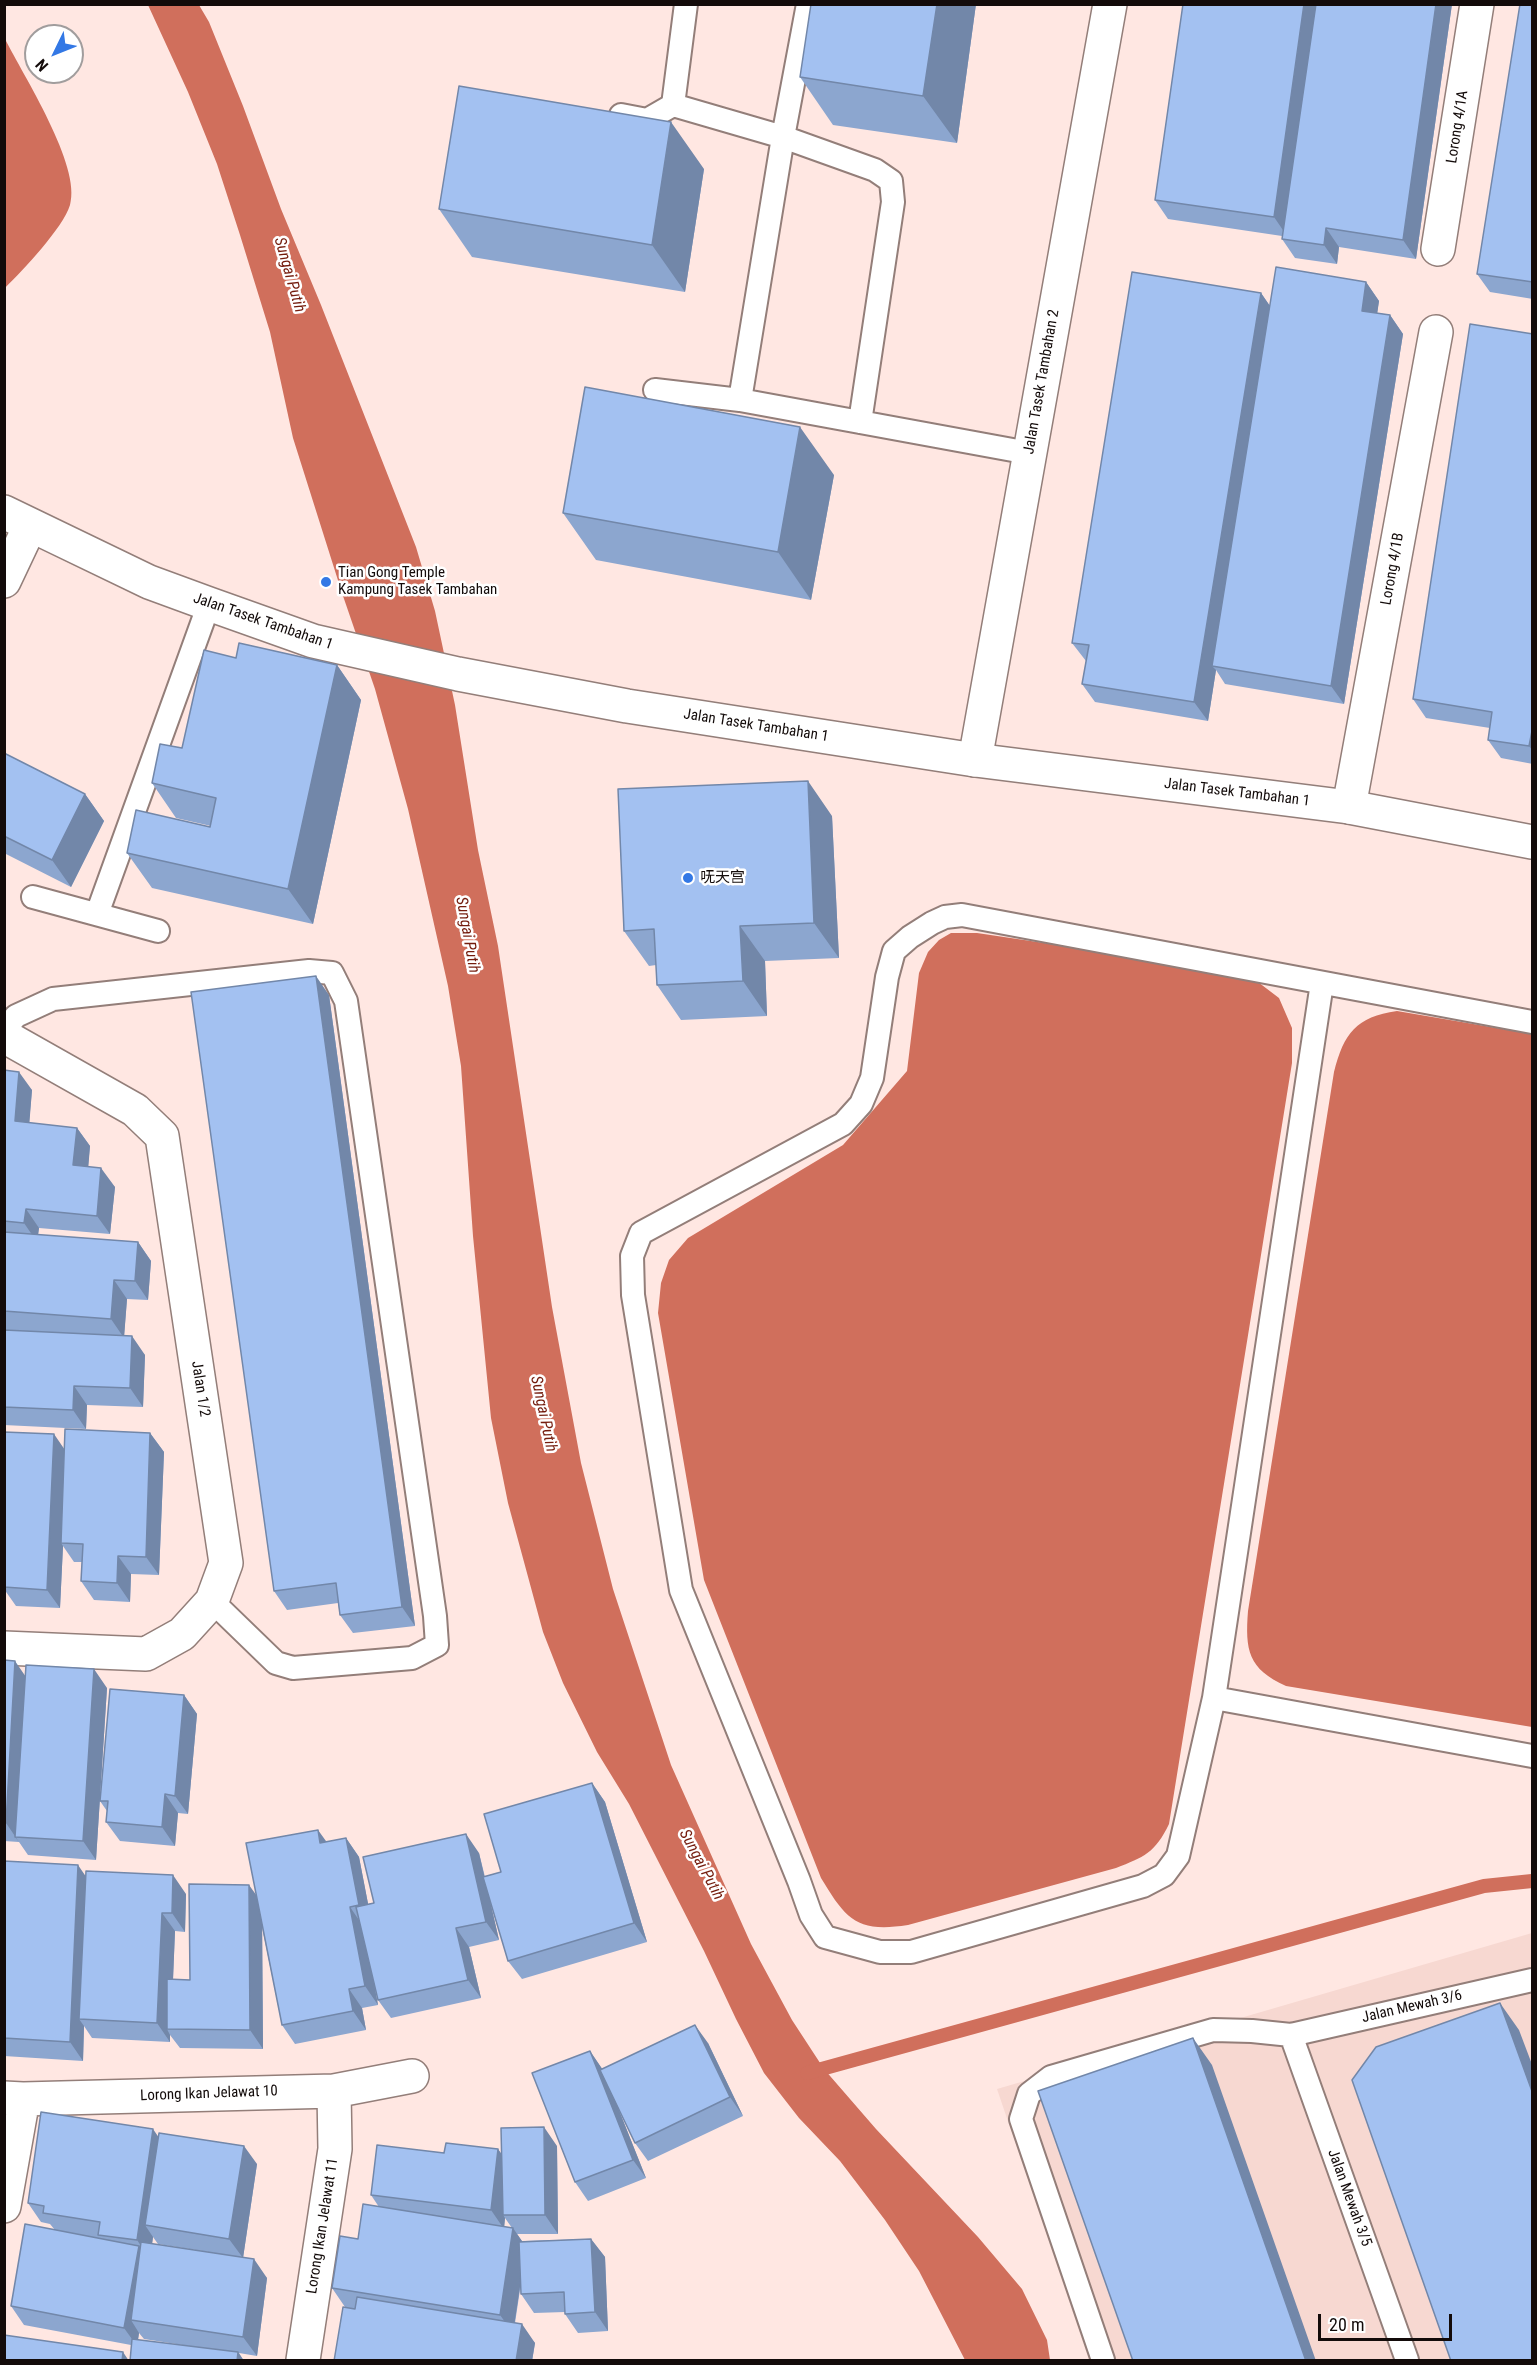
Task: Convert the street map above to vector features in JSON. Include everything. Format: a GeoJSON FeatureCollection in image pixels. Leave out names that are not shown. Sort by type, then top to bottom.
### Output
{"type":"FeatureCollection","features":[{"type":"Feature","properties":{"kind":"street","name":"Jalan Tasek Tambahan 2"},"geometry":{"type":"LineString","coordinates":[[975,760],[1110,4]]}},
{"type":"Feature","properties":{"kind":"street","name":"Lorong 4/1A"},"geometry":{"type":"LineString","coordinates":[[1438,249],[1477,4]]}},
{"type":"Feature","properties":{"kind":"street","name":"Lorong 4/1B"},"geometry":{"type":"LineString","coordinates":[[1349,807],[1436,332]]}},
{"type":"Feature","properties":{"kind":"street","name":"Jalan Tasek Tambahan 1"},"geometry":{"type":"LineString","coordinates":[[17,519],[149,582],[313,641],[458,674],[627,706],[975,760],[1349,807],[1533,842]]}},
{"type":"Feature","properties":{"kind":"street"},"geometry":{"type":"LineString","coordinates":[[4,581],[17,519]]}},
{"type":"Feature","properties":{"kind":"street","name":"Jalan 1/2"},"geometry":{"type":"LineString","coordinates":[[4,1036],[135,1110],[162,1136],[226,1563],[212,1601],[182,1634],[146,1654],[4,1648]]}},
{"type":"Feature","properties":{"kind":"street","name":"Lorong Ikan Jelawat 10"},"geometry":{"type":"LineString","coordinates":[[14,2098],[334,2091],[412,2076]]}},
{"type":"Feature","properties":{"kind":"street","name":"Lorong Ikan Jelawat 11"},"geometry":{"type":"LineString","coordinates":[[303,2361],[335,2149],[334,2091]]}},
{"type":"Feature","properties":{"kind":"street"},"geometry":{"type":"LineString","coordinates":[[4,2206],[14,2098]]}},
{"type":"Feature","properties":{"kind":"lane"},"geometry":{"type":"LineString","coordinates":[[673,105],[686,4]]}},
{"type":"Feature","properties":{"kind":"lane"},"geometry":{"type":"LineString","coordinates":[[740,400],[783,137],[808,4]]}},
{"type":"Feature","properties":{"kind":"lane"},"geometry":{"type":"LineString","coordinates":[[603,112],[647,120],[673,105],[783,137],[875,170],[891,181],[892,202],[860,422]]}},
{"type":"Feature","properties":{"kind":"lane"},"geometry":{"type":"LineString","coordinates":[[655,390],[740,400],[1029,453]]}},
{"type":"Feature","properties":{"kind":"lane"},"geometry":{"type":"LineString","coordinates":[[97,914],[209,604]]}},
{"type":"Feature","properties":{"kind":"lane"},"geometry":{"type":"LineString","coordinates":[[33,897],[158,931]]}},
{"type":"Feature","properties":{"kind":"lane"},"geometry":{"type":"LineString","coordinates":[[1322,983],[1214,1698],[1178,1856],[1164,1875],[1143,1886],[911,1952],[880,1952],[825,1937],[811,1915],[681,1590],[633,1295],[632,1256],[641,1233],[843,1124],[861,1104],[872,1078],[887,977],[894,951],[909,937],[945,917],[962,915],[1533,1022]]}},
{"type":"Feature","properties":{"kind":"lane"},"geometry":{"type":"LineString","coordinates":[[4,1030],[16,1016],[53,999],[309,971],[332,973],[346,1001],[434,1604],[437,1646],[412,1658],[293,1668],[276,1663],[212,1601]]}},
{"type":"Feature","properties":{"kind":"lane"},"geometry":{"type":"LineString","coordinates":[[1214,1698],[1533,1756]]}},
{"type":"Feature","properties":{"kind":"lane","name":"Jalan Mewah 3/6"},"geometry":{"type":"LineString","coordinates":[[1103,2361],[1021,2119],[1029,2094],[1051,2077],[1213,2030],[1292,2035],[1532,1981]]}},
{"type":"Feature","properties":{"kind":"lane","name":"Jalan Mewah 3/5"},"geometry":{"type":"LineString","coordinates":[[1292,2035],[1407,2361]]}},
{"type":"Feature","properties":{"kind":"shaded area"},"geometry":{"type":"Polygon","coordinates":[[[1532,1933],[1532,2360],[1089,2360],[997,2089],[1532,1933]]]}},
{"type":"Feature","properties":{"kind":"water","name":"Sungai Putih"},"geometry":{"type":"Polygon","coordinates":[[[148,5],[199,5],[209,22],[416,547],[435,611],[455,705],[478,850],[498,946],[552,1307],[581,1463],[613,1589],[671,1765],[751,1944],[792,2020],[824,2069],[876,2129],[978,2237],[1022,2289],[1047,2340],[1050,2360],[965,2360],[919,2271],[885,2220],[840,2161],[799,2118],[764,2073],[629,1804],[597,1752],[563,1683],[543,1632],[508,1503],[491,1418],[473,1236],[461,1066],[448,986],[408,809],[375,689],[293,438],[270,332],[240,235],[217,164],[188,92],[148,5]]]}},
{"type":"Feature","properties":{"kind":"water"},"geometry":{"type":"Polygon","coordinates":[[[5,39],[24,73],[24,84],[30,84],[49,121],[67,168],[71,188],[70,205],[59,225],[42,248],[5,288],[5,39]]]}},
{"type":"Feature","properties":{"kind":"water"},"geometry":{"type":"Polygon","coordinates":[[[951,933],[977,933],[1219,969],[1254,979],[1279,998],[1292,1028],[1292,1063],[1169,1824],[1159,1842],[1148,1853],[1116,1868],[908,1925],[876,1927],[854,1920],[846,1913],[821,1878],[704,1580],[658,1313],[661,1283],[669,1260],[688,1238],[843,1145],[907,1071],[919,973],[928,952],[939,940],[951,933]]]}},
{"type":"Feature","properties":{"kind":"water"},"geometry":{"type":"Polygon","coordinates":[[[1397,1011],[1532,1034],[1532,1727],[1286,1686],[1264,1673],[1256,1665],[1247,1637],[1248,1611],[1334,1072],[1342,1047],[1354,1029],[1371,1018],[1397,1011]]]}},
{"type":"Feature","properties":{"kind":"building"},"geometry":{"type":"Polygon","coordinates":[[[811,4],[937,4],[923,96],[800,77],[811,4]]]}},
{"type":"Feature","properties":{"kind":"building"},"geometry":{"type":"Polygon","coordinates":[[[1183,4],[1304,4],[1274,217],[1155,200],[1183,4]]]}},
{"type":"Feature","properties":{"kind":"building"},"geometry":{"type":"Polygon","coordinates":[[[1316,4],[1436,4],[1403,240],[1326,228],[1324,245],[1282,239],[1316,4]]]}},
{"type":"Feature","properties":{"kind":"building"},"geometry":{"type":"Polygon","coordinates":[[[1520,4],[1533,4],[1533,282],[1477,274],[1520,4]]]}},
{"type":"Feature","properties":{"kind":"building"},"geometry":{"type":"Polygon","coordinates":[[[459,86],[671,122],[652,245],[439,209],[459,86]]]}},
{"type":"Feature","properties":{"kind":"building"},"geometry":{"type":"Polygon","coordinates":[[[1276,267],[1366,282],[1362,311],[1390,315],[1331,686],[1212,666],[1276,267]]]}},
{"type":"Feature","properties":{"kind":"building"},"geometry":{"type":"Polygon","coordinates":[[[1132,272],[1261,293],[1194,702],[1082,684],[1089,645],[1072,643],[1132,272]]]}},
{"type":"Feature","properties":{"kind":"building"},"geometry":{"type":"Polygon","coordinates":[[[1470,324],[1533,334],[1533,726],[1529,746],[1488,740],[1492,712],[1413,699],[1470,324]]]}},
{"type":"Feature","properties":{"kind":"building"},"geometry":{"type":"Polygon","coordinates":[[[585,387],[800,427],[778,552],[563,513],[585,387]]]}},
{"type":"Feature","properties":{"kind":"building"},"geometry":{"type":"Polygon","coordinates":[[[239,643],[337,665],[288,889],[127,853],[136,810],[210,827],[216,798],[152,783],[160,744],[182,748],[204,650],[236,658],[239,643]]]}},
{"type":"Feature","properties":{"kind":"building"},"geometry":{"type":"Polygon","coordinates":[[[4,753],[85,794],[52,860],[4,836],[4,753]]]}},
{"type":"Feature","properties":{"kind":"building"},"geometry":{"type":"Polygon","coordinates":[[[808,781],[814,923],[740,926],[743,981],[657,985],[654,929],[624,931],[618,789],[808,781]]]}},
{"type":"Feature","properties":{"kind":"building"},"geometry":{"type":"Polygon","coordinates":[[[316,976],[402,1607],[340,1615],[336,1583],[274,1591],[191,992],[316,976]]]}},
{"type":"Feature","properties":{"kind":"building"},"geometry":{"type":"Polygon","coordinates":[[[4,1070],[19,1072],[15,1121],[77,1128],[73,1165],[101,1168],[97,1216],[26,1209],[24,1223],[4,1221],[4,1070]]]}},
{"type":"Feature","properties":{"kind":"building"},"geometry":{"type":"Polygon","coordinates":[[[4,1232],[138,1242],[135,1281],[114,1280],[111,1319],[4,1311],[4,1232]]]}},
{"type":"Feature","properties":{"kind":"building"},"geometry":{"type":"Polygon","coordinates":[[[4,1330],[132,1336],[130,1388],[74,1386],[73,1410],[4,1407],[4,1330]]]}},
{"type":"Feature","properties":{"kind":"building"},"geometry":{"type":"Polygon","coordinates":[[[65,1429],[150,1433],[146,1557],[118,1556],[117,1583],[81,1581],[83,1544],[61,1543],[65,1429]]]}},
{"type":"Feature","properties":{"kind":"building"},"geometry":{"type":"Polygon","coordinates":[[[4,1432],[54,1434],[47,1590],[4,1587],[4,1432]]]}},
{"type":"Feature","properties":{"kind":"building"},"geometry":{"type":"Polygon","coordinates":[[[4,1660],[15,1661],[6,1823],[4,1823],[4,1660]]]}},
{"type":"Feature","properties":{"kind":"building"},"geometry":{"type":"Polygon","coordinates":[[[26,1665],[94,1669],[83,1841],[15,1837],[26,1665]]]}},
{"type":"Feature","properties":{"kind":"building"},"geometry":{"type":"Polygon","coordinates":[[[110,1689],[184,1695],[175,1796],[165,1794],[162,1827],[106,1822],[108,1801],[100,1801],[110,1689]]]}},
{"type":"Feature","properties":{"kind":"building"},"geometry":{"type":"Polygon","coordinates":[[[592,1783],[634,1923],[508,1961],[483,1877],[501,1872],[484,1814],[592,1783]]]}},
{"type":"Feature","properties":{"kind":"building"},"geometry":{"type":"Polygon","coordinates":[[[318,1830],[320,1843],[346,1838],[359,1905],[350,1907],[365,1986],[349,1989],[353,2011],[282,2025],[246,1843],[318,1830]]]}},
{"type":"Feature","properties":{"kind":"building"},"geometry":{"type":"Polygon","coordinates":[[[466,1834],[486,1922],[456,1928],[468,1980],[378,2000],[356,1907],[374,1903],[363,1857],[466,1834]]]}},
{"type":"Feature","properties":{"kind":"building"},"geometry":{"type":"Polygon","coordinates":[[[4,1861],[78,1865],[70,2042],[4,2038],[4,1861]]]}},
{"type":"Feature","properties":{"kind":"building"},"geometry":{"type":"Polygon","coordinates":[[[86,1871],[173,1875],[172,1913],[162,1913],[157,2023],[79,2019],[86,1871]]]}},
{"type":"Feature","properties":{"kind":"building"},"geometry":{"type":"Polygon","coordinates":[[[189,1884],[249,1885],[250,2030],[167,2029],[167,1979],[190,1980],[189,1884]]]}},
{"type":"Feature","properties":{"kind":"building"},"geometry":{"type":"Polygon","coordinates":[[[1500,2003],[1533,2094],[1533,2361],[1451,2361],[1352,2080],[1376,2047],[1500,2003]]]}},
{"type":"Feature","properties":{"kind":"building"},"geometry":{"type":"Polygon","coordinates":[[[695,2025],[730,2097],[635,2143],[600,2070],[695,2025]]]}},
{"type":"Feature","properties":{"kind":"building"},"geometry":{"type":"Polygon","coordinates":[[[1193,2038],[1306,2361],[1133,2361],[1038,2091],[1193,2038]]]}},
{"type":"Feature","properties":{"kind":"building"},"geometry":{"type":"Polygon","coordinates":[[[590,2051],[633,2160],[575,2182],[532,2073],[590,2051]]]}},
{"type":"Feature","properties":{"kind":"building"},"geometry":{"type":"Polygon","coordinates":[[[41,2112],[153,2129],[137,2240],[98,2235],[100,2222],[43,2213],[44,2206],[28,2203],[41,2112]]]}},
{"type":"Feature","properties":{"kind":"building"},"geometry":{"type":"Polygon","coordinates":[[[544,2127],[545,2215],[503,2215],[501,2128],[544,2127]]]}},
{"type":"Feature","properties":{"kind":"building"},"geometry":{"type":"Polygon","coordinates":[[[159,2133],[244,2146],[229,2239],[145,2225],[159,2133]]]}},
{"type":"Feature","properties":{"kind":"building"},"geometry":{"type":"Polygon","coordinates":[[[446,2143],[498,2149],[491,2210],[371,2195],[377,2145],[444,2153],[446,2143]]]}},
{"type":"Feature","properties":{"kind":"building"},"geometry":{"type":"Polygon","coordinates":[[[363,2204],[513,2228],[500,2315],[332,2288],[340,2236],[358,2239],[363,2204]]]}},
{"type":"Feature","properties":{"kind":"building"},"geometry":{"type":"Polygon","coordinates":[[[25,2224],[139,2246],[124,2328],[11,2306],[25,2224]]]}},
{"type":"Feature","properties":{"kind":"building"},"geometry":{"type":"Polygon","coordinates":[[[591,2239],[595,2312],[565,2314],[564,2292],[521,2294],[519,2242],[591,2239]]]}},
{"type":"Feature","properties":{"kind":"building"},"geometry":{"type":"Polygon","coordinates":[[[141,2242],[254,2259],[243,2337],[131,2320],[141,2242]]]}},
{"type":"Feature","properties":{"kind":"building"},"geometry":{"type":"Polygon","coordinates":[[[357,2297],[522,2324],[516,2361],[334,2361],[343,2307],[355,2309],[357,2297]]]}},
{"type":"Feature","properties":{"kind":"building"},"geometry":{"type":"Polygon","coordinates":[[[4,2335],[123,2352],[122,2361],[4,2361],[4,2335]]]}},
{"type":"Feature","properties":{"kind":"building"},"geometry":{"type":"Polygon","coordinates":[[[132,2339],[238,2352],[237,2361],[130,2361],[132,2339]]]}},
{"type":"Feature","properties":{"kind":"waterway"},"geometry":{"type":"LineString","coordinates":[[807,2073],[1484,1886],[1532,1881]]}},
{"type":"Feature","properties":{"kind":"place","name":"Tian Gong Temple Kampung Tasek Tambahan"},"geometry":{"type":"Point","coordinates":[326,582]}},
{"type":"Feature","properties":{"kind":"place","name":"呒天宫"},"geometry":{"type":"Point","coordinates":[688,878]}}]}
